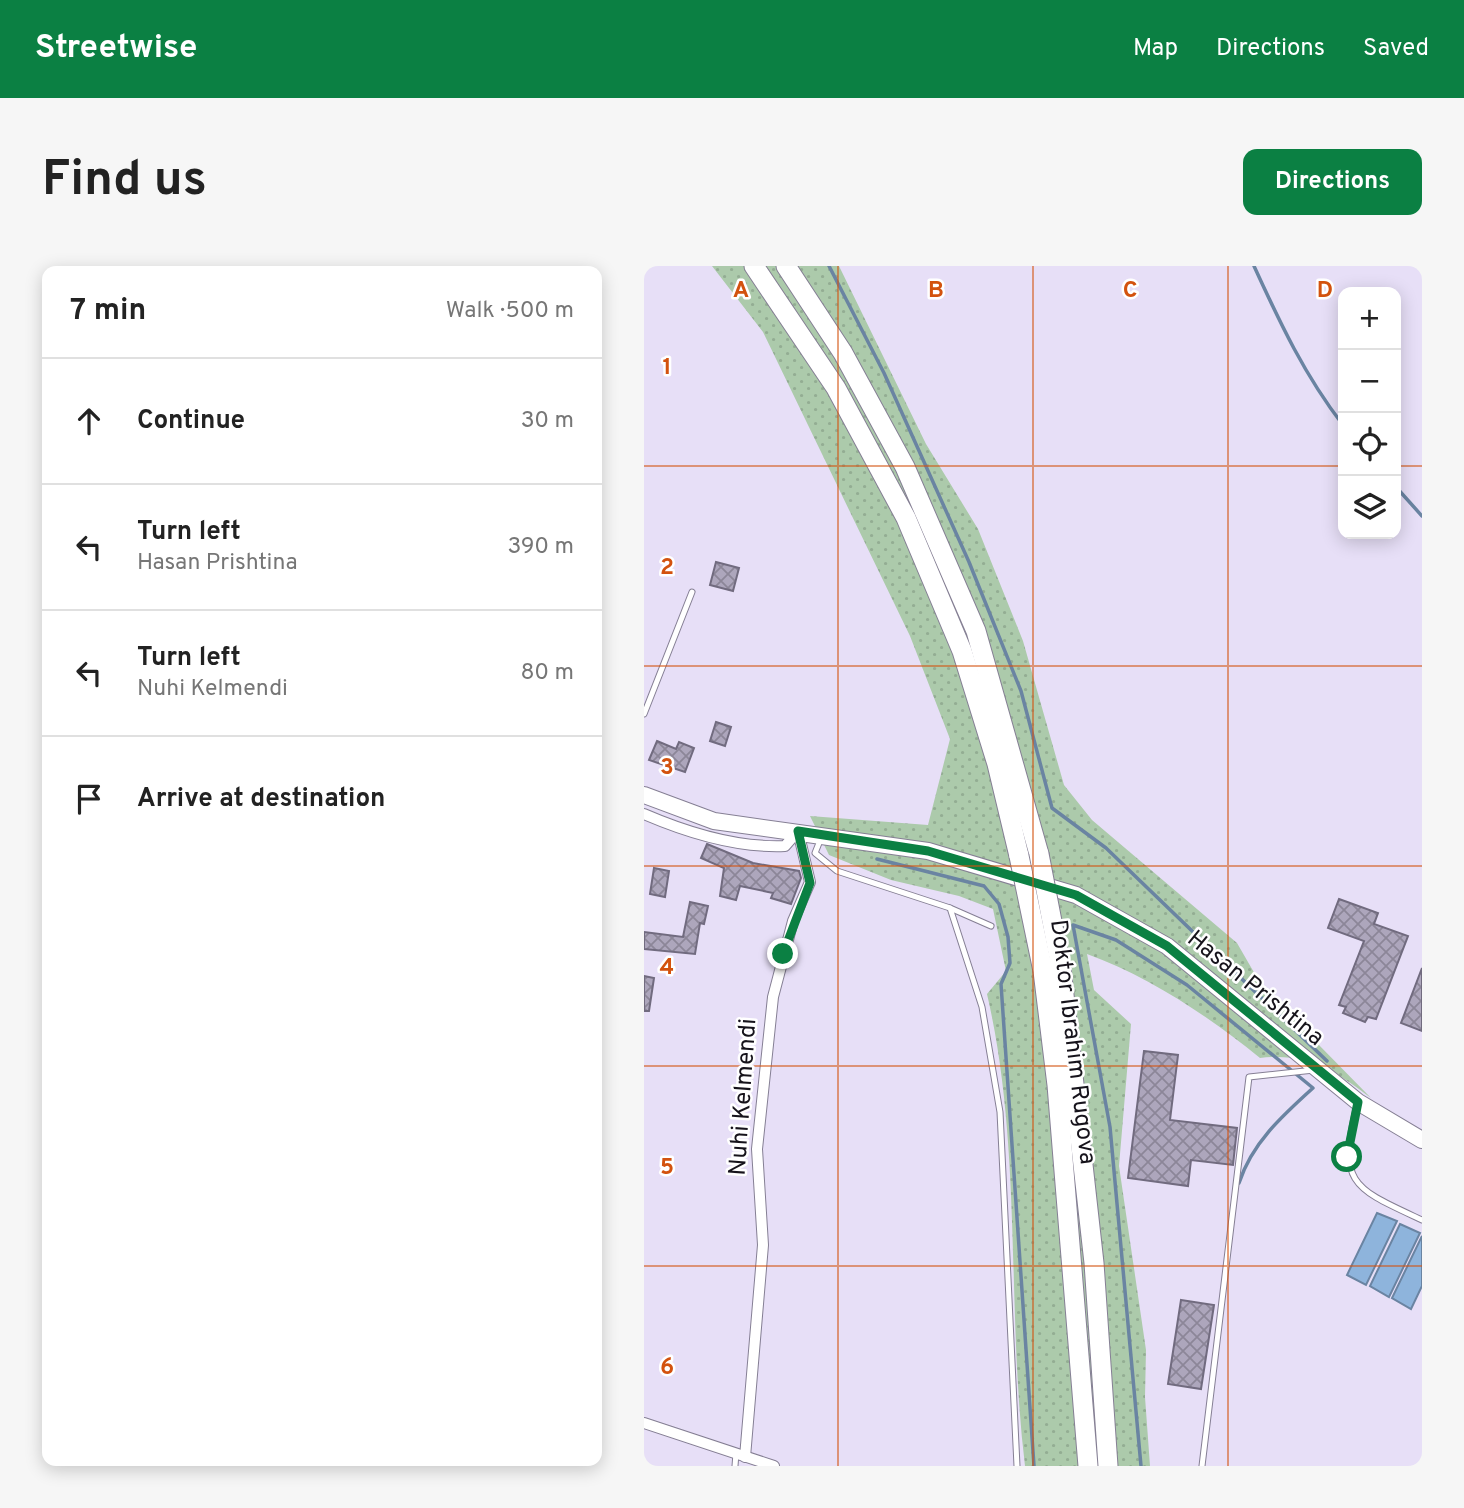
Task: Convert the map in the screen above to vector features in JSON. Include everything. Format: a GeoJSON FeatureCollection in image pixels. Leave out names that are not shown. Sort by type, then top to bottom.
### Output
{"type":"FeatureCollection","features":[{"type":"Feature","properties":{"kind":"highway","name":"Doktor Ibrahim Rugova"},"geometry":{"type":"LineString","coordinates":[[754,266],[836,388],[906,518],[962,651],[1029,855]]}},
{"type":"Feature","properties":{"kind":"highway","name":"Doktor Ibrahim Rugova"},"geometry":{"type":"LineString","coordinates":[[786,266],[843,353],[905,467],[976,631],[1029,855],[1052,969],[1093,1250],[1108,1466]]}},
{"type":"Feature","properties":{"kind":"highway","name":"Doktor Ibrahim Rugova"},"geometry":{"type":"LineString","coordinates":[[1052,969],[1057,1085],[1088,1466]]}},
{"type":"Feature","properties":{"kind":"main road","name":"Hasan Prishtina"},"geometry":{"type":"LineString","coordinates":[[644,795],[714,821],[928,851],[1076,895],[1167,946],[1358,1102],[1422,1140]]}},
{"type":"Feature","properties":{"kind":"street"},"geometry":{"type":"LineString","coordinates":[[644,814],[670,825],[754,847],[785,846],[798,831]]}},
{"type":"Feature","properties":{"kind":"street","name":"Nuhi Kelmendi"},"geometry":{"type":"LineString","coordinates":[[740,1455],[763,1245],[757,1149],[773,997],[793,920],[810,883],[798,831]]}},
{"type":"Feature","properties":{"kind":"street"},"geometry":{"type":"LineString","coordinates":[[644,1423],[774,1466]]}},
{"type":"Feature","properties":{"kind":"lane"},"geometry":{"type":"LineString","coordinates":[[644,715],[692,592]]}},
{"type":"Feature","properties":{"kind":"lane"},"geometry":{"type":"LineString","coordinates":[[822,835],[815,853],[837,870],[950,908],[991,926]]}},
{"type":"Feature","properties":{"kind":"lane"},"geometry":{"type":"LineString","coordinates":[[950,908],[982,1007],[1000,1112],[1017,1466]]}},
{"type":"Feature","properties":{"kind":"lane"},"geometry":{"type":"LineString","coordinates":[[1202,1466],[1249,1077],[1317,1069]]}},
{"type":"Feature","properties":{"kind":"lane"},"geometry":{"type":"LineString","coordinates":[[1358,1102],[1347,1157],[1350,1175],[1364,1190],[1422,1220]]}},
{"type":"Feature","properties":{"kind":"lane"},"geometry":{"type":"LineString","coordinates":[[735,1466],[740,1455]]}},
{"type":"Feature","properties":{"kind":"green space"},"geometry":{"type":"Polygon","coordinates":[[[712,266],[839,266],[926,444],[978,529],[1023,641],[1064,785],[1092,820],[1237,943],[1263,988],[1371,1098],[1320,1066],[1292,1058],[1260,1058],[1178,999],[1133,974],[1087,954],[1094,990],[1131,1024],[1119,1166],[1146,1350],[1145,1397],[1150,1466],[1025,1466],[1016,1348],[1010,1170],[998,1052],[987,994],[1006,971],[993,909],[959,896],[891,880],[829,855],[810,816],[928,825],[950,739],[910,636],[763,332],[712,266]]]}},
{"type":"Feature","properties":{"kind":"water"},"geometry":{"type":"Polygon","coordinates":[[[1377,1213],[1397,1221],[1366,1285],[1347,1275],[1377,1213]]]}},
{"type":"Feature","properties":{"kind":"water"},"geometry":{"type":"Polygon","coordinates":[[[1400,1224],[1420,1233],[1389,1297],[1370,1286],[1400,1224]]]}},
{"type":"Feature","properties":{"kind":"water"},"geometry":{"type":"Polygon","coordinates":[[[1422,1236],[1422,1286],[1411,1309],[1392,1298],[1422,1236]]]}},
{"type":"Feature","properties":{"kind":"building"},"geometry":{"type":"Polygon","coordinates":[[[716,562],[739,568],[733,591],[710,585],[716,562]]]}},
{"type":"Feature","properties":{"kind":"building"},"geometry":{"type":"Polygon","coordinates":[[[716,722],[731,727],[725,746],[710,741],[716,722]]]}},
{"type":"Feature","properties":{"kind":"building"},"geometry":{"type":"Polygon","coordinates":[[[657,741],[676,749],[679,742],[694,748],[685,772],[649,760],[657,741]]]}},
{"type":"Feature","properties":{"kind":"building"},"geometry":{"type":"Polygon","coordinates":[[[707,844],[753,863],[799,871],[801,878],[791,904],[771,898],[773,893],[740,886],[736,900],[720,896],[724,868],[701,858],[707,844]]]}},
{"type":"Feature","properties":{"kind":"building"},"geometry":{"type":"Polygon","coordinates":[[[654,868],[669,871],[665,897],[650,894],[654,868]]]}},
{"type":"Feature","properties":{"kind":"building"},"geometry":{"type":"Polygon","coordinates":[[[1339,899],[1378,913],[1374,924],[1408,936],[1376,1019],[1368,1017],[1365,1022],[1343,1013],[1346,1007],[1339,1005],[1364,941],[1328,928],[1339,899]]]}},
{"type":"Feature","properties":{"kind":"building"},"geometry":{"type":"Polygon","coordinates":[[[690,902],[708,906],[704,924],[700,923],[695,954],[644,949],[644,932],[683,937],[690,902]]]}},
{"type":"Feature","properties":{"kind":"building"},"geometry":{"type":"Polygon","coordinates":[[[1422,968],[1422,1031],[1401,1023],[1422,968]]]}},
{"type":"Feature","properties":{"kind":"building"},"geometry":{"type":"Polygon","coordinates":[[[644,976],[654,978],[649,1011],[644,1011],[644,976]]]}},
{"type":"Feature","properties":{"kind":"building"},"geometry":{"type":"Polygon","coordinates":[[[1144,1051],[1178,1055],[1170,1120],[1237,1128],[1233,1165],[1191,1160],[1188,1186],[1128,1178],[1144,1051]]]}},
{"type":"Feature","properties":{"kind":"building"},"geometry":{"type":"Polygon","coordinates":[[[1181,1300],[1214,1305],[1201,1389],[1168,1384],[1181,1300]]]}},
{"type":"Feature","properties":{"kind":"waterway"},"geometry":{"type":"LineString","coordinates":[[829,266],[884,373],[969,562],[1021,691],[1052,808],[1106,848],[1327,1061]]}},
{"type":"Feature","properties":{"kind":"waterway"},"geometry":{"type":"LineString","coordinates":[[1254,266],[1305,368],[1338,418]]}},
{"type":"Feature","properties":{"kind":"waterway"},"geometry":{"type":"LineString","coordinates":[[1401,493],[1422,516]]}},
{"type":"Feature","properties":{"kind":"waterway"},"geometry":{"type":"LineString","coordinates":[[877,859],[984,886],[999,904],[1008,937],[1010,963],[1001,984],[1034,1466]]}},
{"type":"Feature","properties":{"kind":"waterway"},"geometry":{"type":"LineString","coordinates":[[1141,1466],[1110,1127],[1073,925],[1116,940],[1187,985],[1313,1088],[1279,1120],[1260,1143],[1239,1183]]}},
{"type":"Feature","properties":{"kind":"route"},"geometry":{"type":"LineString","coordinates":[[783,954],[793,920],[810,883],[798,831],[928,851],[1076,895],[1167,946],[1289,1049],[1358,1102],[1349,1136],[1347,1157]]}}]}
